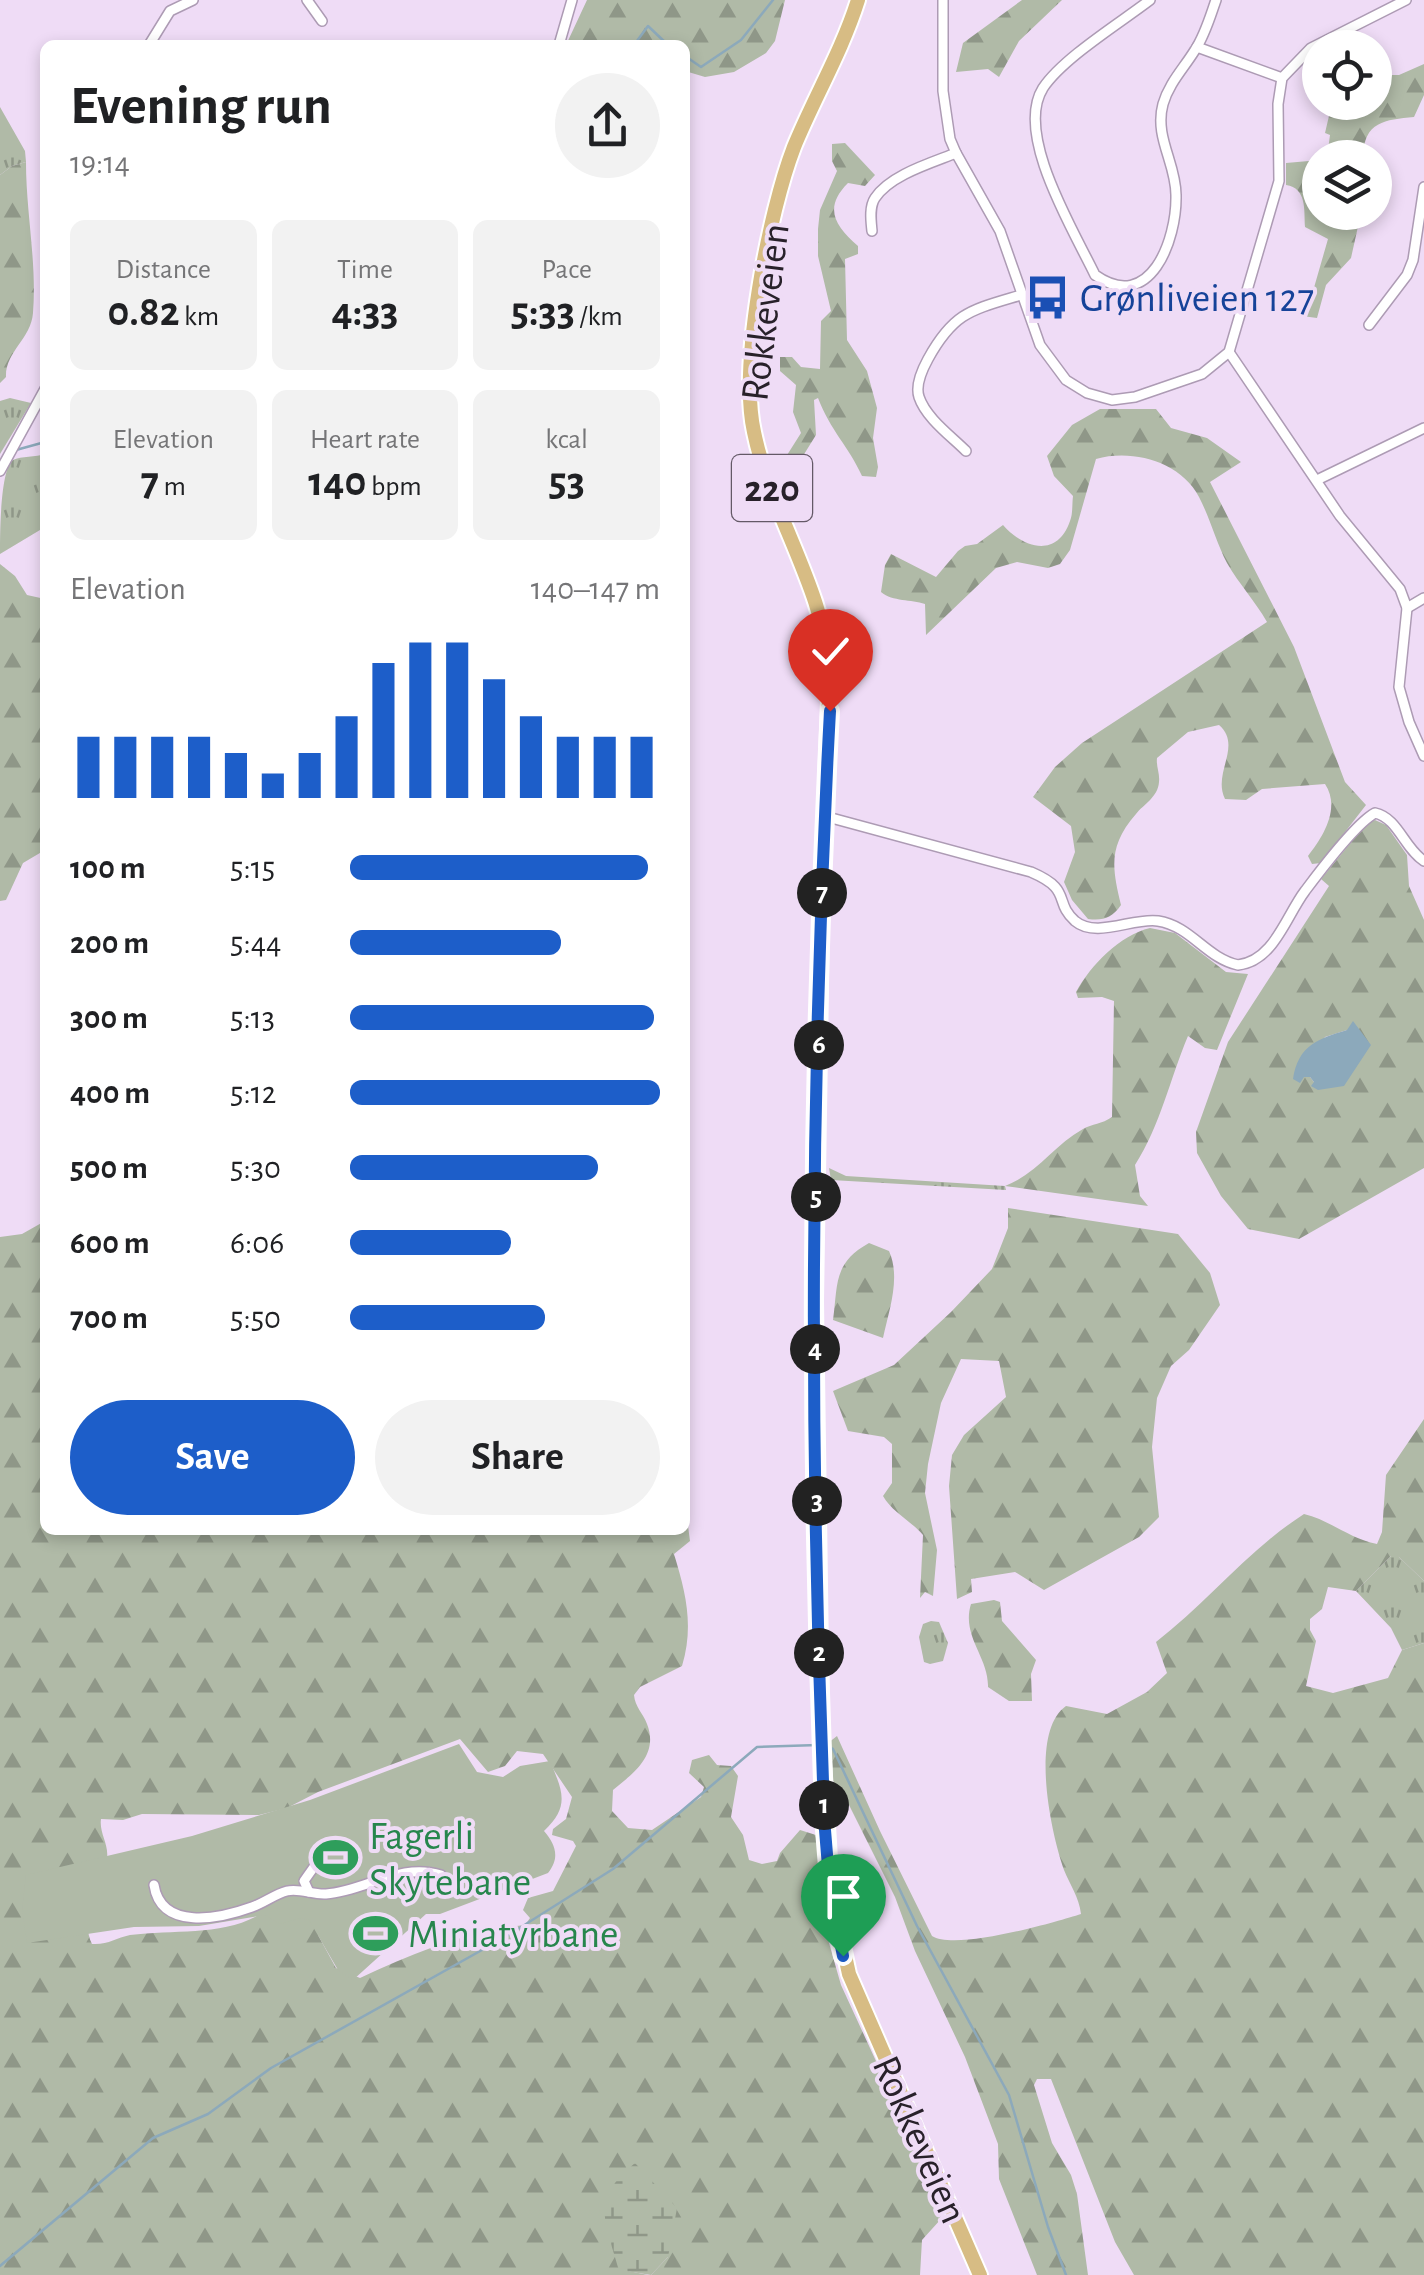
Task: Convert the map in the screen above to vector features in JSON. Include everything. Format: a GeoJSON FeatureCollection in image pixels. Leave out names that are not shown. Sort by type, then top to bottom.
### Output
{"type":"FeatureCollection","features":[{"type":"Feature","properties":{"kind":"main road","name":"Rokkeveien"},"geometry":{"type":"LineString","coordinates":[[858,0],[788,164],[770,240],[750,376],[751,419],[760,458],[825,630],[830,682],[815,1302],[822,1746],[830,1891],[848,1974],[980,2275]]}},
{"type":"Feature","properties":{"kind":"street"},"geometry":{"type":"LineString","coordinates":[[161,0],[170,11]]}},
{"type":"Feature","properties":{"kind":"street"},"geometry":{"type":"LineString","coordinates":[[152,40],[170,11],[193,0]]}},
{"type":"Feature","properties":{"kind":"street"},"geometry":{"type":"LineString","coordinates":[[307,0],[322,21]]}},
{"type":"Feature","properties":{"kind":"street"},"geometry":{"type":"LineString","coordinates":[[560,40],[572,0]]}},
{"type":"Feature","properties":{"kind":"street"},"geometry":{"type":"LineString","coordinates":[[943,0],[943,90],[950,139],[1000,231],[1040,345],[1066,380],[1100,398],[1124,399],[1202,374],[1229,352],[1279,180],[1278,104],[1282,78],[1311,48],[1406,0]]}},
{"type":"Feature","properties":{"kind":"street"},"geometry":{"type":"LineString","coordinates":[[1150,0],[1062,67],[1046,84],[1034,113],[1036,143],[1095,275],[1122,288],[1152,275],[1162,255],[1176,193],[1160,122],[1168,90],[1197,47],[1216,0]]}},
{"type":"Feature","properties":{"kind":"street"},"geometry":{"type":"LineString","coordinates":[[1197,47],[1282,78]]}},
{"type":"Feature","properties":{"kind":"street"},"geometry":{"type":"LineString","coordinates":[[872,231],[870,214],[874,199],[894,182],[956,153]]}},
{"type":"Feature","properties":{"kind":"street"},"geometry":{"type":"LineString","coordinates":[[1369,325],[1407,275],[1424,188]]}},
{"type":"Feature","properties":{"kind":"street"},"geometry":{"type":"LineString","coordinates":[[966,451],[926,410],[919,397],[918,384],[924,366],[953,321],[1021,295]]}},
{"type":"Feature","properties":{"kind":"street"},"geometry":{"type":"LineString","coordinates":[[1229,352],[1340,516],[1400,589],[1406,608],[1399,687],[1408,722],[1424,756]]}},
{"type":"Feature","properties":{"kind":"street"},"geometry":{"type":"LineString","coordinates":[[0,471],[40,398]]}},
{"type":"Feature","properties":{"kind":"street"},"geometry":{"type":"LineString","coordinates":[[1317,480],[1424,428]]}},
{"type":"Feature","properties":{"kind":"street"},"geometry":{"type":"LineString","coordinates":[[1406,608],[1424,598]]}},
{"type":"Feature","properties":{"kind":"street"},"geometry":{"type":"LineString","coordinates":[[824,816],[1032,872],[1059,887],[1075,921],[1090,928],[1151,920],[1171,923],[1216,957],[1238,965],[1264,954],[1304,891],[1360,824],[1375,813],[1388,818],[1424,861]]}},
{"type":"Feature","properties":{"kind":"street"},"geometry":{"type":"LineString","coordinates":[[309,1892],[304,1881],[316,1864]]}},
{"type":"Feature","properties":{"kind":"street"},"geometry":{"type":"LineString","coordinates":[[154,1885],[160,1905],[180,1917],[240,1910],[294,1890],[340,1891],[406,1872],[441,1875]]}},
{"type":"Feature","properties":{"kind":"green space"},"geometry":{"type":"Polygon","coordinates":[[[587,0],[785,0],[775,41],[766,53],[734,72],[705,77],[690,72],[690,40],[568,40],[587,0]]]}},
{"type":"Feature","properties":{"kind":"green space"},"geometry":{"type":"Polygon","coordinates":[[[1022,0],[1062,0],[1019,41],[999,77],[988,69],[956,72],[963,43],[1022,0]]]}},
{"type":"Feature","properties":{"kind":"green space"},"geometry":{"type":"Polygon","coordinates":[[[1424,64],[1424,95],[1414,117],[1385,121],[1372,129],[1366,140],[1329,140],[1330,135],[1325,133],[1328,120],[1392,120],[1392,75],[1424,64]]]}},
{"type":"Feature","properties":{"kind":"green space"},"geometry":{"type":"Polygon","coordinates":[[[0,107],[25,151],[26,162],[0,175],[0,107]]]}},
{"type":"Feature","properties":{"kind":"green space"},"geometry":{"type":"Polygon","coordinates":[[[845,143],[875,175],[865,186],[848,183],[834,209],[838,224],[858,246],[858,254],[845,259],[847,340],[867,371],[877,408],[873,438],[878,467],[876,477],[862,476],[818,398],[814,400],[816,435],[793,472],[805,508],[799,517],[783,484],[782,463],[801,433],[793,412],[796,385],[780,371],[780,357],[792,357],[801,367],[820,369],[821,321],[831,311],[818,256],[820,210],[837,171],[832,161],[832,144],[845,143]]]}},
{"type":"Feature","properties":{"kind":"green space"},"geometry":{"type":"Polygon","coordinates":[[[26,162],[33,313],[0,383],[0,175],[26,162]]]}},
{"type":"Feature","properties":{"kind":"green space"},"geometry":{"type":"Polygon","coordinates":[[[1302,162],[1302,199],[1298,190],[1286,185],[1286,163],[1302,162]]]}},
{"type":"Feature","properties":{"kind":"green space"},"geometry":{"type":"Polygon","coordinates":[[[1311,230],[1357,230],[1351,258],[1326,285],[1317,318],[1302,316],[1309,305],[1328,239],[1311,230]]]}},
{"type":"Feature","properties":{"kind":"green space"},"geometry":{"type":"Polygon","coordinates":[[[10,398],[31,403],[0,454],[0,401],[10,398]]]}},
{"type":"Feature","properties":{"kind":"green space"},"geometry":{"type":"Polygon","coordinates":[[[1100,409],[1156,409],[1171,428],[1207,438],[1241,462],[1210,482],[1294,647],[1345,782],[1366,805],[1321,863],[1312,864],[1308,856],[1331,812],[1325,784],[1262,789],[1246,800],[1225,799],[1222,779],[1228,751],[1226,733],[1219,725],[1188,732],[1157,758],[1156,792],[1127,826],[1117,847],[1114,868],[1121,905],[1111,916],[1093,920],[1072,900],[1064,882],[1075,852],[1071,826],[1033,797],[1055,767],[1082,743],[1267,622],[1227,563],[1199,497],[1180,474],[1154,461],[1125,456],[1096,459],[1070,550],[1060,564],[1048,568],[1017,562],[996,568],[926,635],[925,604],[881,592],[885,565],[891,554],[936,577],[958,551],[977,544],[1003,525],[1030,544],[1057,541],[1070,521],[1073,496],[1054,476],[1047,456],[1072,425],[1100,409]]]}},
{"type":"Feature","properties":{"kind":"green space"},"geometry":{"type":"Polygon","coordinates":[[[40,455],[40,530],[0,554],[5,476],[16,459],[40,455]]]}},
{"type":"Feature","properties":{"kind":"green space"},"geometry":{"type":"Polygon","coordinates":[[[0,564],[15,576],[27,595],[40,598],[40,853],[23,863],[6,900],[0,901],[0,564]]]}},
{"type":"Feature","properties":{"kind":"green space"},"geometry":{"type":"Polygon","coordinates":[[[1375,820],[1386,825],[1407,855],[1409,886],[1424,920],[1424,1168],[1299,1239],[1248,1229],[1221,1196],[1197,1153],[1196,1132],[1228,1042],[1329,886],[1321,879],[1366,824],[1375,820]],[[1347,1030],[1325,1037],[1304,1077],[1314,1082],[1347,1030]]]}},
{"type":"Feature","properties":{"kind":"green space"},"geometry":{"type":"Polygon","coordinates":[[[1150,928],[1175,933],[1226,972],[1248,974],[1217,1050],[1205,1048],[1188,1036],[1158,1118],[1135,1165],[1140,1196],[1148,1206],[1005,1186],[1027,1174],[1086,1127],[1112,1117],[1114,1001],[1078,998],[1076,992],[1107,952],[1150,928]]]}},
{"type":"Feature","properties":{"kind":"green space"},"geometry":{"type":"Polygon","coordinates":[[[829,1168],[846,1176],[1005,1186],[1006,1190],[831,1180],[829,1168]]]}},
{"type":"Feature","properties":{"kind":"green space"},"geometry":{"type":"Polygon","coordinates":[[[1008,1208],[1178,1234],[1210,1273],[1220,1305],[1189,1350],[1171,1366],[1157,1398],[1152,1447],[1159,1517],[1139,1537],[1044,1590],[1015,1572],[971,1579],[972,1592],[957,1599],[949,1486],[952,1455],[964,1435],[1006,1397],[999,1361],[961,1359],[941,1403],[928,1464],[925,1493],[937,1550],[933,1596],[925,1592],[920,1598],[923,1535],[883,1496],[892,1483],[892,1444],[884,1437],[848,1431],[833,1391],[894,1365],[951,1312],[992,1269],[1008,1228],[1008,1208]]]}},
{"type":"Feature","properties":{"kind":"green space"},"geometry":{"type":"Polygon","coordinates":[[[40,1224],[40,1535],[689,1535],[690,1541],[674,1554],[687,1610],[688,1637],[682,1666],[640,1687],[634,1695],[647,1724],[650,1745],[642,1762],[613,1790],[612,1811],[628,1828],[652,1830],[701,1797],[704,1787],[689,1773],[692,1760],[709,1755],[717,1765],[731,1766],[738,1776],[731,1817],[743,1835],[749,1860],[762,1864],[777,1861],[800,1830],[816,1835],[829,1943],[841,1985],[939,2198],[941,2219],[922,2240],[920,2275],[651,2275],[668,2257],[619,2269],[648,2275],[0,2275],[0,1237],[22,1234],[40,1224]],[[460,1739],[318,1792],[287,1808],[259,1815],[142,1814],[123,1820],[101,1819],[107,1858],[88,1923],[92,1944],[130,1935],[226,1927],[261,1914],[276,1902],[319,1921],[318,1935],[336,1968],[360,1978],[440,1945],[525,1925],[530,1918],[523,1910],[528,1898],[553,1891],[576,1846],[573,1841],[552,1835],[553,1829],[566,1819],[572,1797],[543,1754],[517,1751],[505,1766],[488,1772],[460,1739]]]}},
{"type":"Feature","properties":{"kind":"green space"},"geometry":{"type":"Polygon","coordinates":[[[869,1243],[889,1251],[894,1272],[883,1338],[833,1320],[843,1267],[869,1243]]]}},
{"type":"Feature","properties":{"kind":"green space"},"geometry":{"type":"Polygon","coordinates":[[[1424,1419],[1424,1581],[1399,1557],[1391,1556],[1356,1591],[1328,1587],[1322,1609],[1310,1619],[1316,1641],[1306,1686],[1333,1693],[1388,1678],[1402,1650],[1424,1643],[1424,2275],[1134,2275],[1115,2242],[1051,2079],[1037,2079],[1034,2085],[1052,2143],[1077,2194],[1088,2275],[1037,2275],[999,2179],[998,2144],[965,2057],[915,1951],[895,1897],[847,1801],[831,1778],[828,1743],[837,1736],[932,1936],[944,1940],[982,1938],[1081,1914],[1064,1870],[1049,1809],[1046,1760],[1055,1719],[1066,1706],[1107,1714],[1147,1692],[1167,1673],[1156,1642],[1304,1514],[1377,1544],[1382,1532],[1386,1475],[1424,1419]]]}},
{"type":"Feature","properties":{"kind":"green space"},"geometry":{"type":"Polygon","coordinates":[[[1391,1556],[1398,1556],[1424,1581],[1424,1643],[1402,1650],[1391,1628],[1356,1591],[1391,1556]]]}},
{"type":"Feature","properties":{"kind":"green space"},"geometry":{"type":"Polygon","coordinates":[[[1000,1602],[1002,1621],[1036,1660],[1031,1674],[1032,1701],[1009,1701],[988,1687],[969,1616],[971,1604],[1000,1602]]]}},
{"type":"Feature","properties":{"kind":"green space"},"geometry":{"type":"Polygon","coordinates":[[[939,1622],[948,1643],[943,1661],[930,1664],[924,1662],[919,1637],[923,1624],[939,1622]]]}},
{"type":"Feature","properties":{"kind":"green space","name":"Fagerli Skytebane"},"geometry":{"type":"Polygon","coordinates":[[[459,1744],[477,1772],[503,1777],[520,1766],[550,1761],[562,1798],[558,1814],[544,1831],[555,1852],[552,1867],[548,1873],[440,1914],[426,1914],[353,1980],[338,1970],[309,1920],[300,1918],[280,1924],[265,1915],[199,1926],[134,1927],[27,1943],[22,1910],[26,1875],[192,1836],[310,1800],[459,1744]]]}},
{"type":"Feature","properties":{"kind":"green space"},"geometry":{"type":"Polygon","coordinates":[[[635,2163],[677,2208],[668,2257],[651,2275],[619,2270],[606,2224],[606,2200],[635,2163]]]}},
{"type":"Feature","properties":{"kind":"water"},"geometry":{"type":"Polygon","coordinates":[[[1353,1021],[1371,1045],[1344,1086],[1318,1090],[1311,1086],[1314,1082],[1310,1077],[1304,1077],[1300,1083],[1293,1079],[1304,1051],[1347,1030],[1353,1021]]]}},
{"type":"Feature","properties":{"kind":"waterway"},"geometry":{"type":"LineString","coordinates":[[690,59],[701,67],[741,40],[773,0]]}},
{"type":"Feature","properties":{"kind":"waterway"},"geometry":{"type":"LineString","coordinates":[[638,40],[648,26],[663,40]]}},
{"type":"Feature","properties":{"kind":"waterway"},"geometry":{"type":"LineString","coordinates":[[16,450],[40,443]]}},
{"type":"Feature","properties":{"kind":"waterway"},"geometry":{"type":"LineString","coordinates":[[0,2266],[153,2138],[208,2114],[271,2068],[507,1936],[613,1869],[757,1747],[818,1745]]}},
{"type":"Feature","properties":{"kind":"waterway"},"geometry":{"type":"LineString","coordinates":[[826,1746],[833,1749],[917,1926],[1009,2095],[1066,2275]]}},
{"type":"Feature","properties":{"kind":"place","name":"Grønliveien 127"},"geometry":{"type":"Point","coordinates":[1047,297]}},
{"type":"Feature","properties":{"kind":"place","name":"Fagerli Skytebane"},"geometry":{"type":"Point","coordinates":[336,1858]}},
{"type":"Feature","properties":{"kind":"place","name":"Miniatyrbane"},"geometry":{"type":"Point","coordinates":[375,1933]}},
{"type":"Feature","properties":{"kind":"route"},"geometry":{"type":"LineString","coordinates":[[830,711],[821,925],[815,1380],[825,1830],[830,1891],[843,1956]]}}]}
